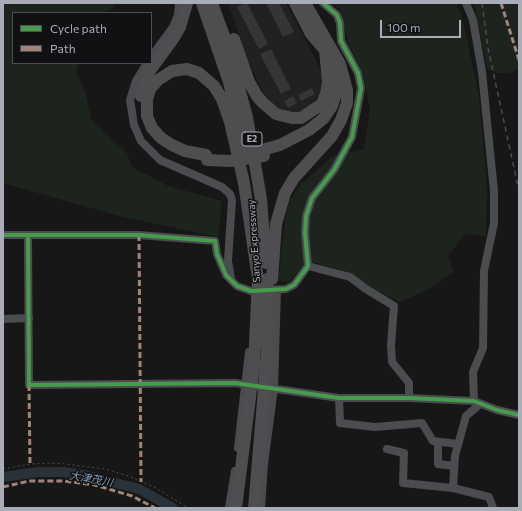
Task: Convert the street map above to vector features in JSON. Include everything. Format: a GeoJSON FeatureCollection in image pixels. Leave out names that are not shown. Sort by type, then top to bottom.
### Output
{"type":"FeatureCollection","features":[{"type":"Feature","properties":{"kind":"highway"},"geometry":{"type":"LineString","coordinates":[[187,3],[184,17],[177,33],[149,72],[142,89],[140,105],[142,120],[152,137],[165,148],[183,156],[207,157],[263,153],[291,146],[322,129],[335,113],[340,102],[344,78]]}},
{"type":"Feature","properties":{"kind":"highway","name":"Sanyo Expressway"},"geometry":{"type":"LineString","coordinates":[[202,3],[227,75],[240,126],[268,282]]}},
{"type":"Feature","properties":{"kind":"highway","name":"Sanyo Expressway"},"geometry":{"type":"LineString","coordinates":[[212,3],[238,81],[253,144],[264,230],[268,282],[254,366],[236,508]]}},
{"type":"Feature","properties":{"kind":"highway"},"geometry":{"type":"LineString","coordinates":[[218,3],[249,82],[263,103],[276,114],[292,118],[301,118],[322,104],[328,82],[325,50]]}},
{"type":"Feature","properties":{"kind":"highway"},"geometry":{"type":"LineString","coordinates":[[263,153],[309,130],[323,118],[332,106],[336,93],[336,77],[325,50],[311,34],[295,3]]}},
{"type":"Feature","properties":{"kind":"highway"},"geometry":{"type":"LineString","coordinates":[[254,508],[267,354],[268,282],[276,224],[285,193],[302,168],[332,136],[341,120],[347,103],[344,78],[333,51],[305,3]]}},
{"type":"Feature","properties":{"kind":"highway"},"geometry":{"type":"LineString","coordinates":[[207,157],[172,146],[161,138],[152,128],[147,116],[147,100],[150,89],[158,80],[172,71],[187,69],[199,73],[214,86],[222,99],[230,122],[268,282]]}},
{"type":"Feature","properties":{"kind":"street"},"geometry":{"type":"LineString","coordinates":[[152,56],[173,27],[178,15],[179,3]]}},
{"type":"Feature","properties":{"kind":"street"},"geometry":{"type":"LineString","coordinates":[[3,235],[139,235],[215,241],[221,264],[226,275],[237,286],[251,291],[268,282],[286,289],[294,285],[308,266],[305,233],[306,216],[312,198],[334,170],[352,136],[361,88],[358,73],[341,41],[340,22],[337,15],[323,3]]}},
{"type":"Feature","properties":{"kind":"street"},"geometry":{"type":"LineString","coordinates":[[454,488],[454,456],[466,416],[477,403],[474,372],[483,348],[484,272],[494,223],[494,191],[482,72],[473,20],[466,3]]}},
{"type":"Feature","properties":{"kind":"street"},"geometry":{"type":"LineString","coordinates":[[146,64],[136,81],[130,100],[134,125],[141,142],[160,160],[222,187],[230,194],[232,200],[228,261],[231,280]]}},
{"type":"Feature","properties":{"kind":"street"},"geometry":{"type":"LineString","coordinates":[[28,235],[29,385],[245,384],[339,398],[409,398],[477,403],[497,410],[519,415]]}},
{"type":"Feature","properties":{"kind":"street"},"geometry":{"type":"LineString","coordinates":[[308,266],[350,277],[366,289],[394,306],[391,355],[392,362],[409,383],[409,398]]}},
{"type":"Feature","properties":{"kind":"street"},"geometry":{"type":"LineString","coordinates":[[261,508],[264,464],[274,388],[268,282]]}},
{"type":"Feature","properties":{"kind":"street"},"geometry":{"type":"LineString","coordinates":[[229,508],[250,339],[251,291]]}},
{"type":"Feature","properties":{"kind":"street"},"geometry":{"type":"LineString","coordinates":[[3,319],[28,318]]}},
{"type":"Feature","properties":{"kind":"street"},"geometry":{"type":"LineString","coordinates":[[339,398],[340,423],[375,427],[422,423],[433,441],[438,443],[458,444]]}},
{"type":"Feature","properties":{"kind":"street"},"geometry":{"type":"LineString","coordinates":[[438,443],[438,464],[454,466]]}},
{"type":"Feature","properties":{"kind":"street"},"geometry":{"type":"LineString","coordinates":[[387,449],[404,453],[403,483],[454,488],[489,497],[492,508]]}},
{"type":"Feature","properties":{"kind":"path"},"geometry":{"type":"LineString","coordinates":[[3,469],[30,464],[57,463],[104,469],[128,476],[156,488],[188,508]]}},
{"type":"Feature","properties":{"kind":"shaded area"},"geometry":{"type":"Polygon","coordinates":[[[3,3],[117,3],[107,12],[12,12],[12,64],[79,64],[76,71],[86,94],[91,119],[127,153],[132,167],[168,186],[222,201],[218,237],[119,216],[3,183],[3,3]]]}},
{"type":"Feature","properties":{"kind":"shaded area"},"geometry":{"type":"Polygon","coordinates":[[[228,3],[286,3],[317,62],[322,78],[320,92],[314,103],[306,111],[296,113],[285,111],[274,106],[264,95],[247,58],[228,3]]]}},
{"type":"Feature","properties":{"kind":"shaded area"},"geometry":{"type":"Polygon","coordinates":[[[332,3],[456,3],[462,16],[479,96],[487,190],[486,236],[465,234],[448,256],[454,272],[427,290],[400,302],[370,288],[343,271],[309,261],[288,282],[278,281],[289,201],[302,183],[333,156],[364,149],[370,110],[363,73],[348,42],[341,11],[332,3]]]}},
{"type":"Feature","properties":{"kind":"shaded area"},"geometry":{"type":"Polygon","coordinates":[[[474,3],[519,3],[519,68],[510,73],[497,73],[487,69],[474,3]]]}},
{"type":"Feature","properties":{"kind":"building"},"geometry":{"type":"Polygon","coordinates":[[[247,3],[268,44],[259,49],[237,7],[247,3]]]}},
{"type":"Feature","properties":{"kind":"building"},"geometry":{"type":"Polygon","coordinates":[[[266,3],[279,3],[294,32],[283,37],[266,3]]]}},
{"type":"Feature","properties":{"kind":"building"},"geometry":{"type":"Polygon","coordinates":[[[271,49],[291,89],[281,94],[260,54],[271,49]]]}},
{"type":"Feature","properties":{"kind":"building"},"geometry":{"type":"Polygon","coordinates":[[[312,88],[315,94],[301,101],[298,95],[312,88]]]}},
{"type":"Feature","properties":{"kind":"building"},"geometry":{"type":"Polygon","coordinates":[[[293,96],[297,103],[288,108],[284,101],[293,96]]]}},
{"type":"Feature","properties":{"kind":"waterway","name":"大津茂川"},"geometry":{"type":"LineString","coordinates":[[3,477],[39,472],[64,472],[88,476],[139,489],[173,508]]}},
{"type":"Feature","properties":{"kind":"railway"},"geometry":{"type":"LineString","coordinates":[[482,3],[488,48],[519,191]]}},
{"type":"Feature","properties":{"kind":"marked path"},"geometry":{"type":"LineString","coordinates":[[501,3],[519,60]]}},
{"type":"Feature","properties":{"kind":"marked path"},"geometry":{"type":"LineString","coordinates":[[139,235],[141,482]]}},
{"type":"Feature","properties":{"kind":"marked path"},"geometry":{"type":"LineString","coordinates":[[29,385],[30,464]]}},
{"type":"Feature","properties":{"kind":"marked path"},"geometry":{"type":"LineString","coordinates":[[3,487],[29,481],[64,481],[95,485],[132,496],[155,508]]}},
{"type":"Feature","properties":{"kind":"cycle path"},"geometry":{"type":"LineString","coordinates":[[3,235],[139,235],[215,241],[217,254],[226,275],[237,286],[251,291],[286,289],[294,285],[308,266],[305,233],[306,216],[312,198],[334,170],[352,137],[361,88],[358,73],[341,41],[340,23],[337,15],[323,3]]}},
{"type":"Feature","properties":{"kind":"cycle path"},"geometry":{"type":"LineString","coordinates":[[28,235],[29,385],[235,383],[339,398],[409,398],[474,401],[497,410],[519,415]]}}]}
